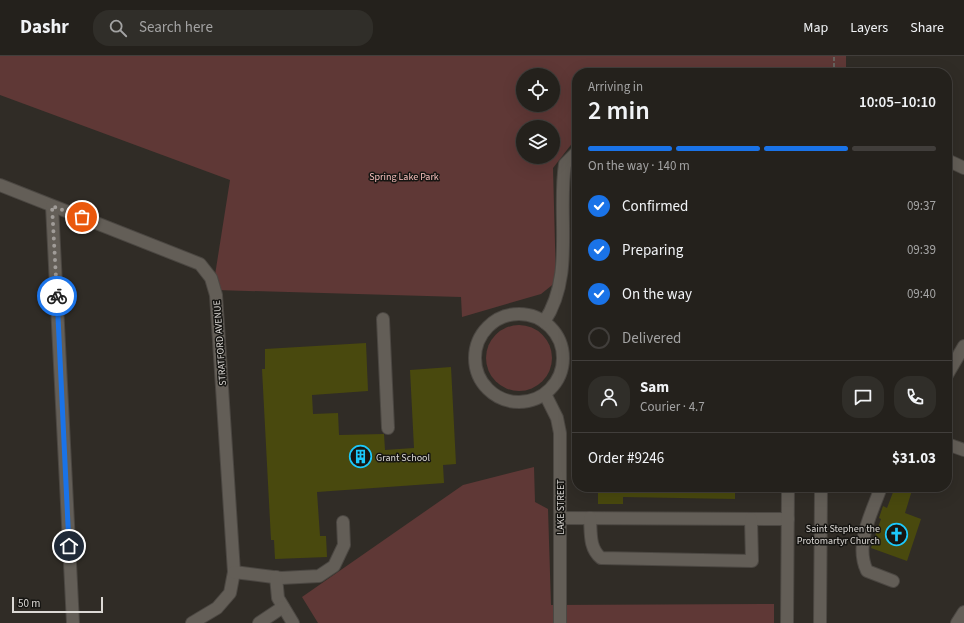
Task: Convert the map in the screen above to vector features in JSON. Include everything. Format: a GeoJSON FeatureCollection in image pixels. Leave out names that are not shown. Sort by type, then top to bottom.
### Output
{"type":"FeatureCollection","features":[{"type":"Feature","properties":{"kind":"street"},"geometry":{"type":"LineString","coordinates":[[544,322],[552,311],[561,282],[565,164],[572,157]]}},
{"type":"Feature","properties":{"kind":"street"},"geometry":{"type":"LineString","coordinates":[[952,162],[964,168]]}},
{"type":"Feature","properties":{"kind":"street","name":"STRATFORD AVENUE"},"geometry":{"type":"LineString","coordinates":[[1,188],[52,206],[200,264],[211,278],[216,295],[234,572],[230,593],[217,608],[192,623]]}},
{"type":"Feature","properties":{"kind":"street"},"geometry":{"type":"LineString","coordinates":[[52,206],[73,623]]}},
{"type":"Feature","properties":{"kind":"street"},"geometry":{"type":"LineString","coordinates":[[519,314],[531,316],[544,322],[559,339],[563,363],[560,375],[553,386],[545,394],[534,400],[515,402],[497,396],[483,383],[476,365],[477,346],[486,329],[495,321],[507,316],[519,314]]}},
{"type":"Feature","properties":{"kind":"street"},"geometry":{"type":"LineString","coordinates":[[383,319],[388,428]]}},
{"type":"Feature","properties":{"kind":"street"},"geometry":{"type":"LineString","coordinates":[[952,366],[964,346]]}},
{"type":"Feature","properties":{"kind":"street","name":"LAKE STREET"},"geometry":{"type":"LineString","coordinates":[[545,394],[552,406],[559,425],[560,623]]}},
{"type":"Feature","properties":{"kind":"street"},"geometry":{"type":"LineString","coordinates":[[952,446],[964,450]]}},
{"type":"Feature","properties":{"kind":"street"},"geometry":{"type":"LineString","coordinates":[[787,623],[788,492]]}},
{"type":"Feature","properties":{"kind":"street"},"geometry":{"type":"LineString","coordinates":[[820,623],[821,492]]}},
{"type":"Feature","properties":{"kind":"street"},"geometry":{"type":"LineString","coordinates":[[879,492],[862,540],[862,561],[867,571],[893,581]]}},
{"type":"Feature","properties":{"kind":"street"},"geometry":{"type":"LineString","coordinates":[[560,518],[788,519]]}},
{"type":"Feature","properties":{"kind":"street"},"geometry":{"type":"LineString","coordinates":[[590,518],[591,544],[594,551],[601,558],[752,561],[751,519]]}},
{"type":"Feature","properties":{"kind":"street"},"geometry":{"type":"LineString","coordinates":[[234,572],[276,577],[319,576],[334,566],[344,545],[343,522]]}},
{"type":"Feature","properties":{"kind":"street"},"geometry":{"type":"LineString","coordinates":[[276,577],[278,598],[293,623]]}},
{"type":"Feature","properties":{"kind":"street"},"geometry":{"type":"LineString","coordinates":[[260,623],[283,607]]}},
{"type":"Feature","properties":{"kind":"street"},"geometry":{"type":"LineString","coordinates":[[957,623],[964,612]]}},
{"type":"Feature","properties":{"kind":"path"},"geometry":{"type":"LineString","coordinates":[[834,56],[834,68]]}},
{"type":"Feature","properties":{"kind":"green space","name":"Spring Lake Park"},"geometry":{"type":"Polygon","coordinates":[[[0,56],[846,56],[846,68],[572,68],[572,143],[560,159],[560,120],[516,120],[516,164],[556,164],[553,168],[556,282],[541,294],[462,317],[461,297],[216,290],[215,275],[230,180],[0,95],[0,56]]]}},
{"type":"Feature","properties":{"kind":"green space"},"geometry":{"type":"Polygon","coordinates":[[[519,325],[531,328],[542,335],[549,346],[552,358],[549,370],[542,381],[531,388],[519,391],[507,388],[496,381],[489,370],[486,358],[489,346],[496,335],[507,328],[519,325]]]}},
{"type":"Feature","properties":{"kind":"green space"},"geometry":{"type":"Polygon","coordinates":[[[534,467],[535,502],[548,509],[551,605],[774,604],[774,623],[318,623],[302,597],[463,485],[534,467]]]}},
{"type":"Feature","properties":{"kind":"building","name":"Grant School"},"geometry":{"type":"Polygon","coordinates":[[[366,343],[368,391],[312,395],[313,414],[338,413],[339,435],[384,434],[385,450],[414,448],[410,370],[451,367],[456,464],[443,465],[444,483],[317,492],[320,536],[326,536],[327,557],[275,559],[274,540],[271,540],[262,369],[265,369],[265,349],[366,343]]]}},
{"type":"Feature","properties":{"kind":"building"},"geometry":{"type":"Polygon","coordinates":[[[598,492],[735,492],[735,499],[623,497],[623,504],[598,504],[598,492]]]}},
{"type":"Feature","properties":{"kind":"building","name":"Saint Stephen the Protomartyr Church"},"geometry":{"type":"Polygon","coordinates":[[[893,492],[911,492],[905,513],[921,519],[907,561],[871,548],[881,519],[879,518],[883,506],[887,508],[893,492]]]}},
{"type":"Feature","properties":{"kind":"way so far"},"geometry":{"type":"LineString","coordinates":[[57,296],[52,206],[82,217]]}},
{"type":"Feature","properties":{"kind":"place","name":"Grant School"},"geometry":{"type":"Point","coordinates":[361,457]}},
{"type":"Feature","properties":{"kind":"place","name":"Saint Stephen the Protomartyr Church"},"geometry":{"type":"Point","coordinates":[896,534]}},
{"type":"Feature","properties":{"kind":"route"},"geometry":{"type":"LineString","coordinates":[[57,296],[69,546]]}}]}
